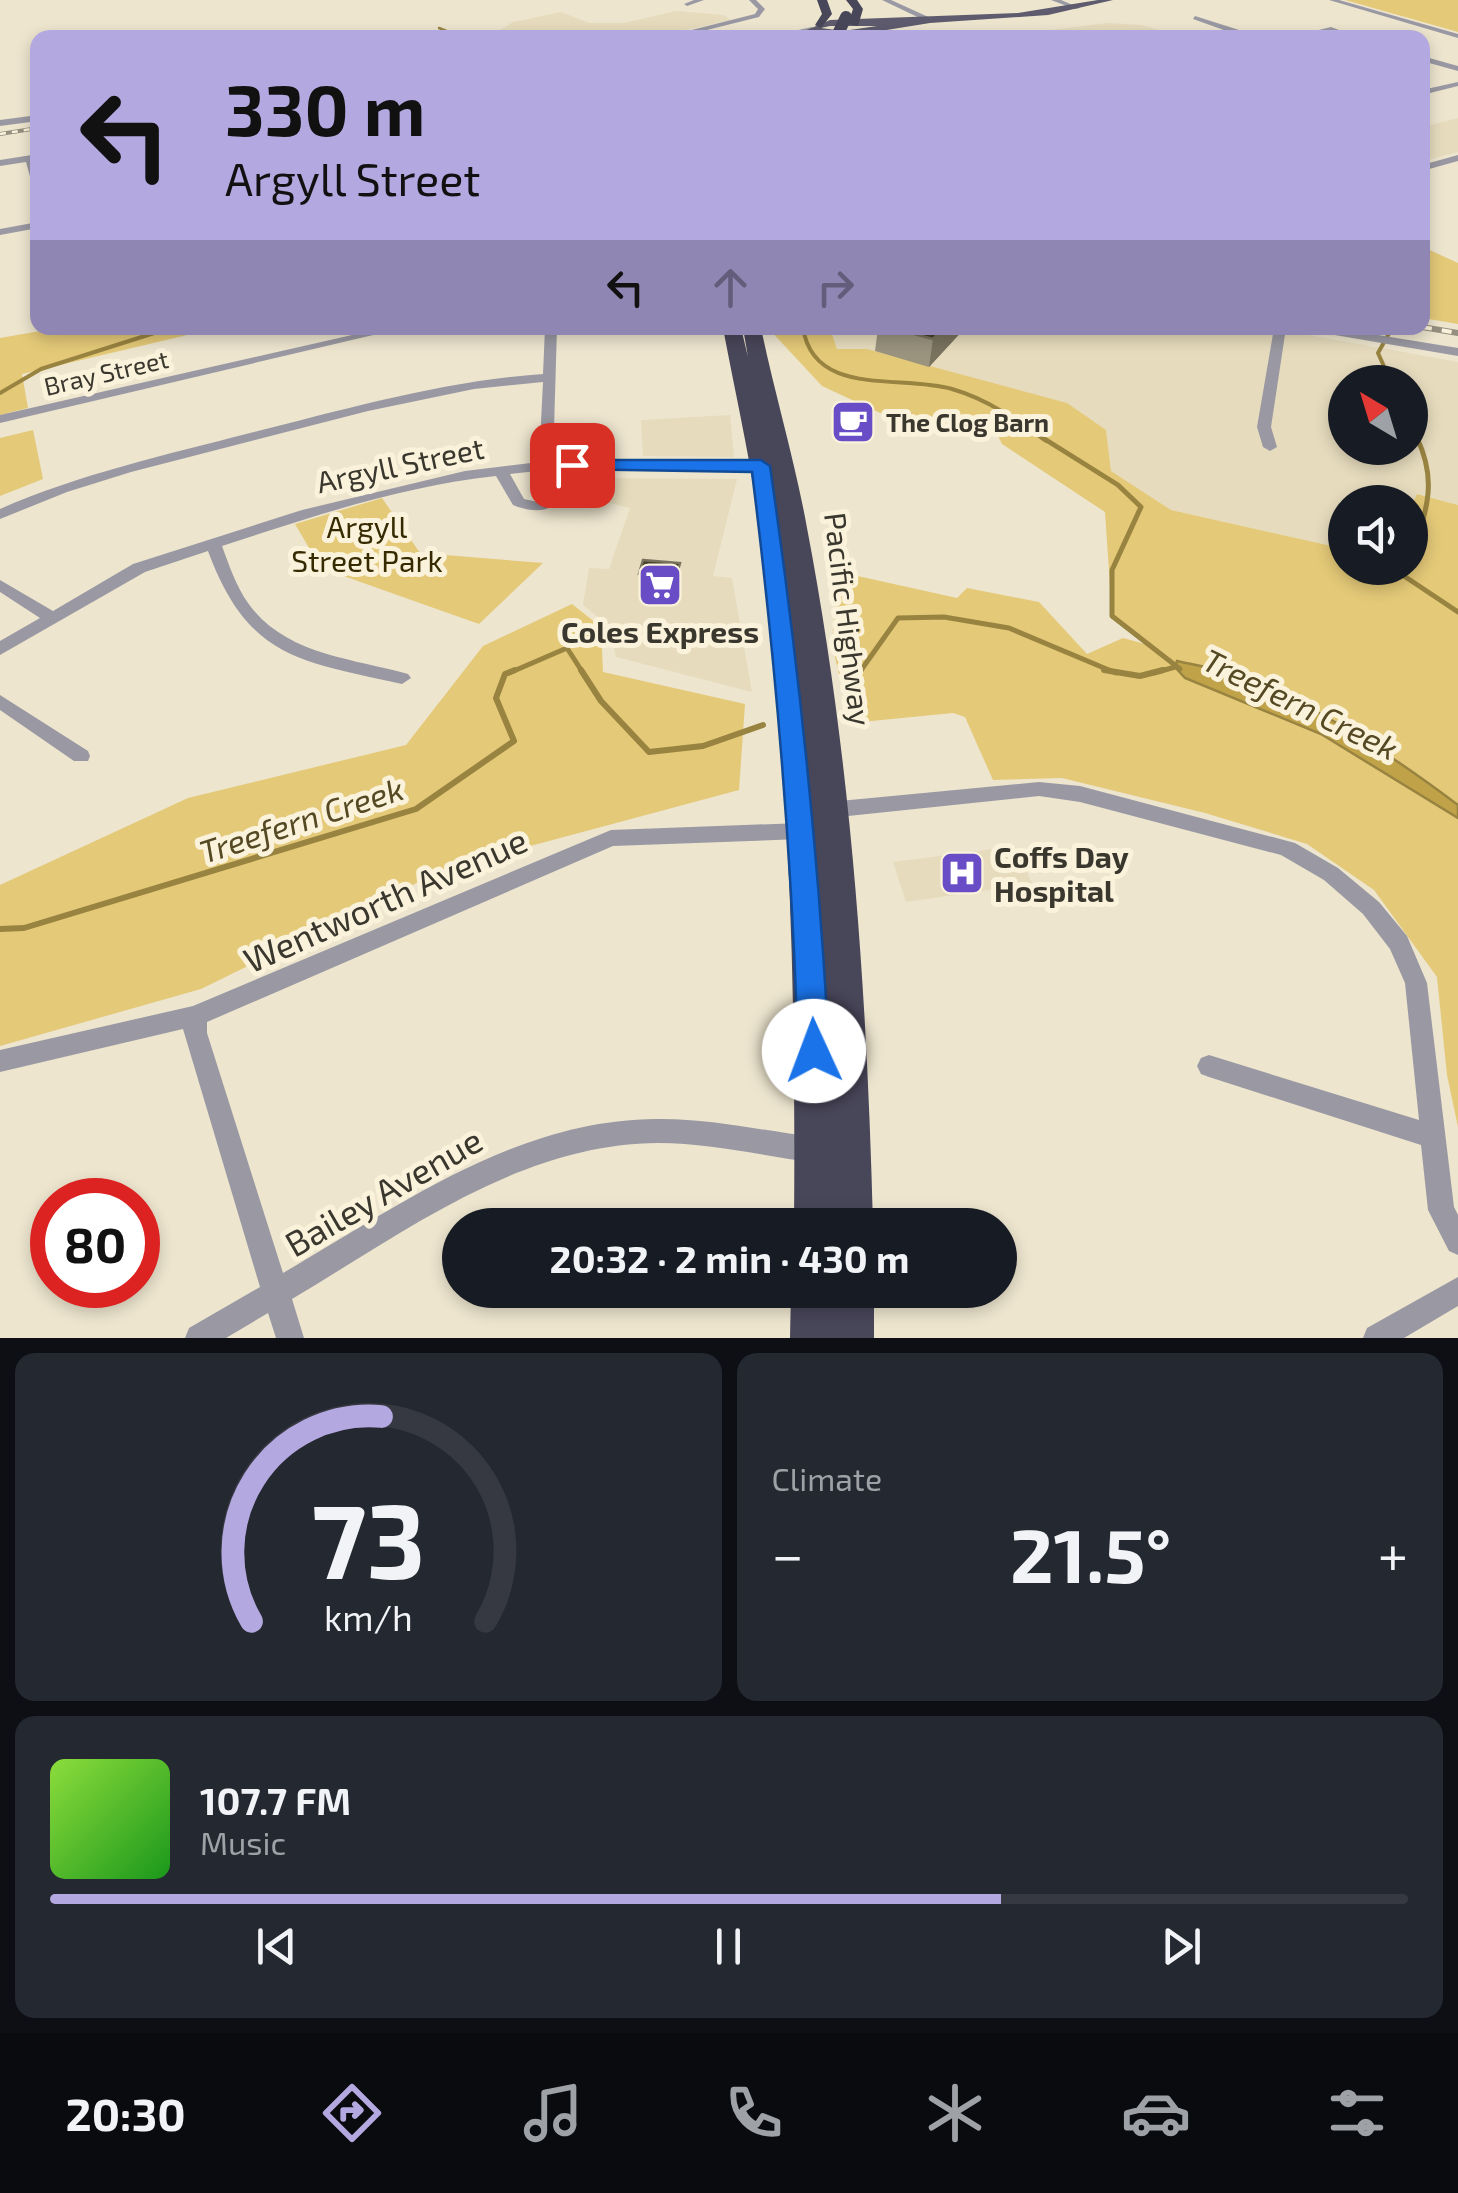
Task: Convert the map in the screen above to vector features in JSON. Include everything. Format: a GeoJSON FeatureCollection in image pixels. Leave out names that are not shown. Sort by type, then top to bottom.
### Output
{"type":"FeatureCollection","features":[{"type":"Feature","properties":{"kind":"highway"},"geometry":{"type":"LineString","coordinates":[[818,30],[827,14],[822,0]]}},
{"type":"Feature","properties":{"kind":"highway"},"geometry":{"type":"LineString","coordinates":[[832,0],[851,25]]}},
{"type":"Feature","properties":{"kind":"highway"},"geometry":{"type":"LineString","coordinates":[[840,0],[851,25]]}},
{"type":"Feature","properties":{"kind":"highway"},"geometry":{"type":"LineString","coordinates":[[851,0],[851,25]]}},
{"type":"Feature","properties":{"kind":"highway","name":"Pacific Highway"},"geometry":{"type":"LineString","coordinates":[[734,335],[802,573],[829,810],[833,1151],[819,1208]]}},
{"type":"Feature","properties":{"kind":"highway","name":"Pacific Highway"},"geometry":{"type":"LineString","coordinates":[[753,335],[771,466],[812,1000],[833,1151],[848,1208]]}},
{"type":"Feature","properties":{"kind":"highway"},"geometry":{"type":"LineString","coordinates":[[812,1338],[813,1308]]}},
{"type":"Feature","properties":{"kind":"highway"},"geometry":{"type":"LineString","coordinates":[[852,1308],[852,1338]]}},
{"type":"Feature","properties":{"kind":"main road"},"geometry":{"type":"LineString","coordinates":[[851,25],[1008,16],[1109,0]]}},
{"type":"Feature","properties":{"kind":"main road"},"geometry":{"type":"LineString","coordinates":[[851,25],[931,20]]}},
{"type":"Feature","properties":{"kind":"street"},"geometry":{"type":"LineString","coordinates":[[686,4],[701,0]]}},
{"type":"Feature","properties":{"kind":"street"},"geometry":{"type":"LineString","coordinates":[[699,30],[761,14],[761,7],[752,0]]}},
{"type":"Feature","properties":{"kind":"street"},"geometry":{"type":"LineString","coordinates":[[886,0],[931,20]]}},
{"type":"Feature","properties":{"kind":"street"},"geometry":{"type":"LineString","coordinates":[[1054,0],[1077,8]]}},
{"type":"Feature","properties":{"kind":"street"},"geometry":{"type":"LineString","coordinates":[[1332,0],[1458,36]]}},
{"type":"Feature","properties":{"kind":"street"},"geometry":{"type":"LineString","coordinates":[[1195,18],[1231,30]]}},
{"type":"Feature","properties":{"kind":"street"},"geometry":{"type":"LineString","coordinates":[[1430,60],[1458,68]]}},
{"type":"Feature","properties":{"kind":"street"},"geometry":{"type":"LineString","coordinates":[[1430,91],[1458,84]]}},
{"type":"Feature","properties":{"kind":"street"},"geometry":{"type":"LineString","coordinates":[[0,123],[30,119]]}},
{"type":"Feature","properties":{"kind":"street"},"geometry":{"type":"LineString","coordinates":[[0,163],[30,158]]}},
{"type":"Feature","properties":{"kind":"street"},"geometry":{"type":"LineString","coordinates":[[1430,166],[1458,158]]}},
{"type":"Feature","properties":{"kind":"street"},"geometry":{"type":"LineString","coordinates":[[0,232],[30,230]]}},
{"type":"Feature","properties":{"kind":"street","name":"Bray Street"},"geometry":{"type":"LineString","coordinates":[[0,419],[366,335]]}},
{"type":"Feature","properties":{"kind":"street"},"geometry":{"type":"LineString","coordinates":[[546,466],[550,335]]}},
{"type":"Feature","properties":{"kind":"street"},"geometry":{"type":"LineString","coordinates":[[1270,448],[1264,427],[1279,335]]}},
{"type":"Feature","properties":{"kind":"street"},"geometry":{"type":"LineString","coordinates":[[1357,335],[1458,352]]}},
{"type":"Feature","properties":{"kind":"street"},"geometry":{"type":"LineString","coordinates":[[0,514],[99,476],[396,400],[459,385],[548,378]]}},
{"type":"Feature","properties":{"kind":"street"},"geometry":{"type":"LineString","coordinates":[[500,470],[518,502],[536,508],[552,503],[562,494],[572,465]]}},
{"type":"Feature","properties":{"kind":"street","name":"Argyll Street"},"geometry":{"type":"LineString","coordinates":[[0,649],[139,568],[378,494],[500,470],[546,466],[771,466]]}},
{"type":"Feature","properties":{"kind":"street"},"geometry":{"type":"LineString","coordinates":[[213,543],[241,606],[265,631],[315,656],[402,678]]}},
{"type":"Feature","properties":{"kind":"street"},"geometry":{"type":"LineString","coordinates":[[0,584],[52,618]]}},
{"type":"Feature","properties":{"kind":"street"},"geometry":{"type":"LineString","coordinates":[[0,702],[81,756]]}},
{"type":"Feature","properties":{"kind":"street"},"geometry":{"type":"LineString","coordinates":[[829,810],[1039,789],[1080,794],[1288,850],[1330,874],[1371,908],[1398,942],[1416,984],[1441,1210],[1458,1242]]}},
{"type":"Feature","properties":{"kind":"street","name":"Wentworth Avenue"},"geometry":{"type":"LineString","coordinates":[[0,1061],[196,1016],[612,838],[801,830]]}},
{"type":"Feature","properties":{"kind":"street"},"geometry":{"type":"LineString","coordinates":[[196,1016],[195,1033],[290,1338]]}},
{"type":"Feature","properties":{"kind":"street"},"geometry":{"type":"LineString","coordinates":[[1209,1066],[1435,1136]]}},
{"type":"Feature","properties":{"kind":"street","name":"Bailey Avenue"},"geometry":{"type":"LineString","coordinates":[[199,1338],[466,1180],[509,1159],[560,1144],[656,1131],[833,1151]]}},
{"type":"Feature","properties":{"kind":"street"},"geometry":{"type":"LineString","coordinates":[[1377,1338],[1458,1291]]}},
{"type":"Feature","properties":{"kind":"shaded area"},"geometry":{"type":"Polygon","coordinates":[[[676,11],[724,15],[731,20],[685,30],[500,30],[513,22],[561,12],[589,23],[624,23],[676,11]]]}},
{"type":"Feature","properties":{"kind":"shaded area"},"geometry":{"type":"Polygon","coordinates":[[[1108,23],[1159,30],[1052,30],[1108,23]]]}},
{"type":"Feature","properties":{"kind":"shaded area"},"geometry":{"type":"Polygon","coordinates":[[[1458,118],[1458,152],[1430,159],[1430,125],[1458,118]]]}},
{"type":"Feature","properties":{"kind":"shaded area"},"geometry":{"type":"Polygon","coordinates":[[[832,335],[1309,335],[1458,362],[1458,505],[1428,497],[1428,485],[1328,485],[1328,545],[1171,510],[1111,471],[1106,430],[867,349],[837,349],[832,335]]]}},
{"type":"Feature","properties":{"kind":"shaded area"},"geometry":{"type":"Polygon","coordinates":[[[730,415],[734,457],[643,456],[641,420],[730,415]]]}},
{"type":"Feature","properties":{"kind":"shaded area"},"geometry":{"type":"Polygon","coordinates":[[[737,479],[713,576],[732,578],[752,692],[616,657],[608,625],[583,605],[589,568],[609,569],[630,508],[573,494],[580,480],[737,479]]]}},
{"type":"Feature","properties":{"kind":"shaded area"},"geometry":{"type":"Polygon","coordinates":[[[1177,661],[1250,679],[1337,723],[1458,805],[1458,818],[1321,734],[1185,678],[1175,667],[1177,661]]]}},
{"type":"Feature","properties":{"kind":"shaded area","name":"Coffs Day Hospital"},"geometry":{"type":"Polygon","coordinates":[[[1016,846],[1032,884],[906,902],[893,862],[1016,846]]]}},
{"type":"Feature","properties":{"kind":"green space"},"geometry":{"type":"Polygon","coordinates":[[[1345,0],[1458,0],[1458,32],[1345,0]]]}},
{"type":"Feature","properties":{"kind":"green space"},"geometry":{"type":"Polygon","coordinates":[[[1430,250],[1458,263],[1458,324],[1430,319],[1430,250]]]}},
{"type":"Feature","properties":{"kind":"green space"},"geometry":{"type":"Polygon","coordinates":[[[30,333],[187,335],[22,374],[28,408],[0,415],[0,338],[30,333]]]}},
{"type":"Feature","properties":{"kind":"green space"},"geometry":{"type":"Polygon","coordinates":[[[775,335],[832,335],[837,349],[867,349],[1067,403],[1106,430],[1111,471],[1171,510],[1328,545],[1328,585],[1428,585],[1428,497],[1458,505],[1458,805],[1413,771],[1259,683],[1178,661],[1176,667],[1185,678],[1321,734],[1458,818],[1458,1127],[1447,1075],[1437,977],[1374,890],[1307,844],[1205,813],[1062,778],[993,780],[965,717],[953,713],[851,723],[833,649],[835,571],[957,598],[967,588],[1039,602],[1087,654],[1123,638],[1145,644],[1112,616],[1105,512],[1002,444],[987,414],[919,431],[822,386],[775,335]]]}},
{"type":"Feature","properties":{"kind":"green space"},"geometry":{"type":"Polygon","coordinates":[[[33,430],[43,479],[0,496],[0,438],[33,430]]]}},
{"type":"Feature","properties":{"kind":"green space","name":"Argyll Street Park"},"geometry":{"type":"Polygon","coordinates":[[[382,498],[420,553],[543,563],[479,624],[321,568],[295,524],[382,498]]]}},
{"type":"Feature","properties":{"kind":"green space"},"geometry":{"type":"Polygon","coordinates":[[[572,604],[601,627],[603,672],[745,704],[739,790],[445,869],[201,989],[0,1046],[0,885],[188,798],[406,745],[483,646],[572,604]]]}},
{"type":"Feature","properties":{"kind":"building"},"geometry":{"type":"Polygon","coordinates":[[[643,560],[680,563],[676,577],[639,574],[643,560]]]}},
{"type":"Feature","properties":{"kind":"waterway"},"geometry":{"type":"LineString","coordinates":[[439,28],[444,30]]}},
{"type":"Feature","properties":{"kind":"waterway"},"geometry":{"type":"LineString","coordinates":[[0,393],[41,369],[148,335]]}},
{"type":"Feature","properties":{"kind":"waterway"},"geometry":{"type":"LineString","coordinates":[[805,335],[810,350],[824,365],[842,374],[965,393],[1046,441]]}},
{"type":"Feature","properties":{"kind":"waterway"},"geometry":{"type":"LineString","coordinates":[[1383,365],[1378,353],[1388,335]]}},
{"type":"Feature","properties":{"kind":"waterway"},"geometry":{"type":"LineString","coordinates":[[1043,438],[1118,485],[1141,507],[1112,570],[1112,616],[1180,669]]}},
{"type":"Feature","properties":{"kind":"waterway"},"geometry":{"type":"LineString","coordinates":[[1426,465],[1428,485]]}},
{"type":"Feature","properties":{"kind":"waterway"},"geometry":{"type":"LineString","coordinates":[[1418,585],[1458,612]]}},
{"type":"Feature","properties":{"kind":"waterway"},"geometry":{"type":"LineString","coordinates":[[859,673],[898,618],[944,617],[1009,628],[1112,671]]}},
{"type":"Feature","properties":{"kind":"waterway","name":"Treefern Creek"},"geometry":{"type":"LineString","coordinates":[[509,673],[567,648],[583,673]]}},
{"type":"Feature","properties":{"kind":"waterway"},"geometry":{"type":"LineString","coordinates":[[1154,673],[1175,667]]}},
{"type":"Feature","properties":{"kind":"waterway","name":"Treefern Creek"},"geometry":{"type":"LineString","coordinates":[[0,929],[24,928],[416,809],[514,741],[496,698],[505,674],[515,670]]}},
{"type":"Feature","properties":{"kind":"waterway","name":"Treefern Creek"},"geometry":{"type":"LineString","coordinates":[[581,670],[601,701],[649,752],[703,746],[763,725]]}},
{"type":"Feature","properties":{"kind":"waterway"},"geometry":{"type":"LineString","coordinates":[[847,689],[861,670]]}},
{"type":"Feature","properties":{"kind":"waterway"},"geometry":{"type":"LineString","coordinates":[[1104,670],[1112,671]]}},
{"type":"Feature","properties":{"kind":"waterway"},"geometry":{"type":"LineString","coordinates":[[1112,671],[1140,676],[1163,670]]}},
{"type":"Feature","properties":{"kind":"waterway"},"geometry":{"type":"LineString","coordinates":[[1112,671],[1116,673]]}},
{"type":"Feature","properties":{"kind":"railway"},"geometry":{"type":"LineString","coordinates":[[0,134],[30,129]]}},
{"type":"Feature","properties":{"kind":"railway"},"geometry":{"type":"LineString","coordinates":[[1430,328],[1458,333]]}},
{"type":"Feature","properties":{"kind":"place","name":"The Clog Barn"},"geometry":{"type":"Point","coordinates":[853,422]}},
{"type":"Feature","properties":{"kind":"place","name":"Coles Express"},"geometry":{"type":"Point","coordinates":[660,585]}},
{"type":"Feature","properties":{"kind":"place","name":"Coffs Day Hospital"},"geometry":{"type":"Point","coordinates":[962,873]}},
{"type":"Feature","properties":{"kind":"route"},"geometry":{"type":"LineString","coordinates":[[572,465],[761,466],[785,644],[808,924],[814,1051]]}}]}
